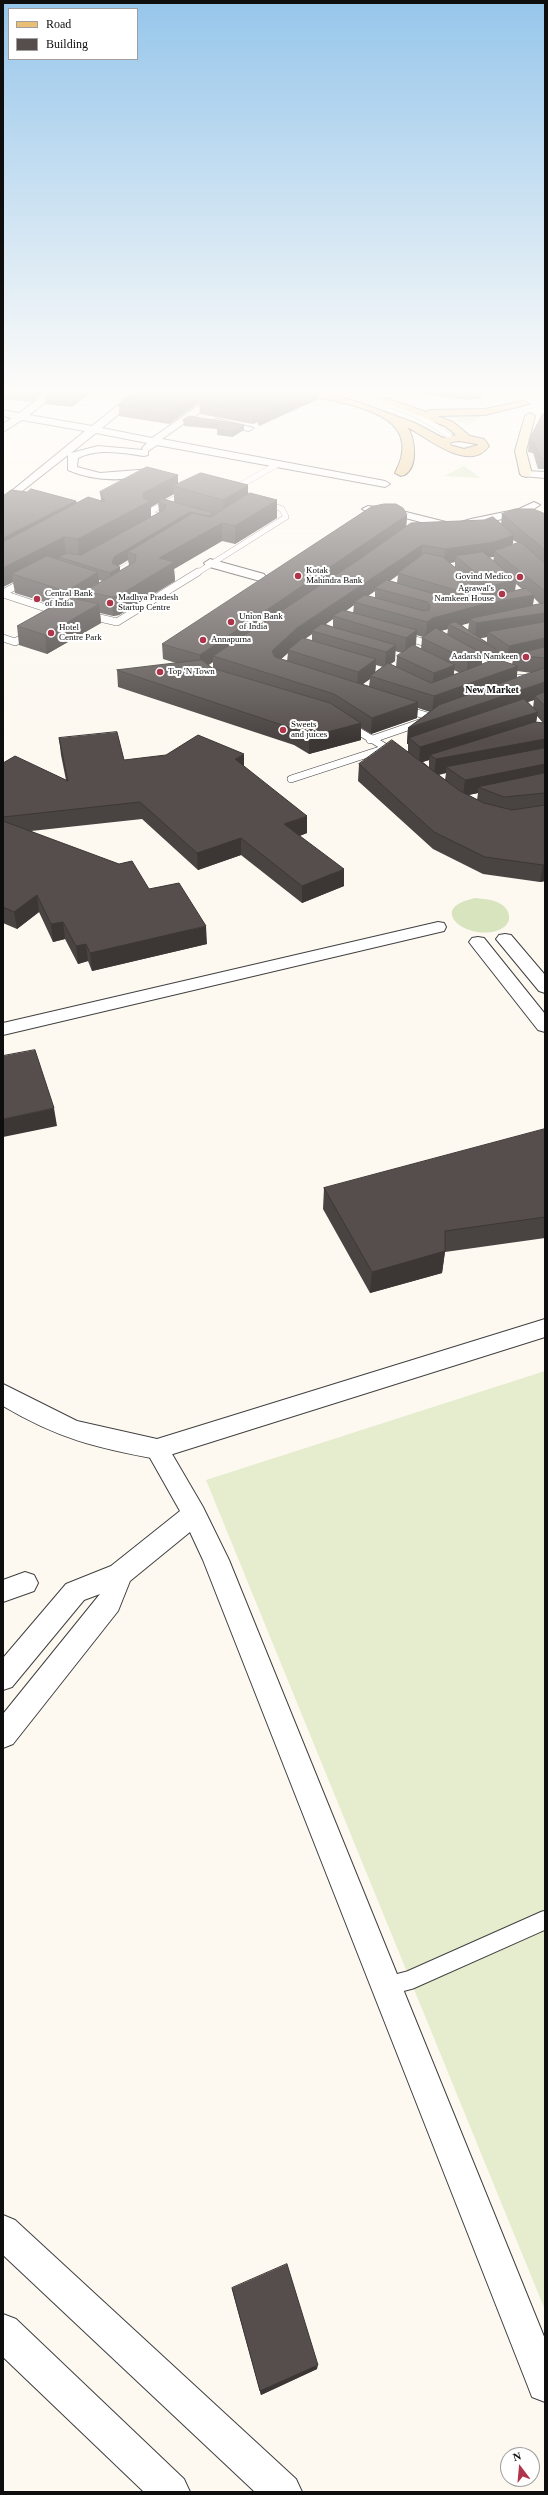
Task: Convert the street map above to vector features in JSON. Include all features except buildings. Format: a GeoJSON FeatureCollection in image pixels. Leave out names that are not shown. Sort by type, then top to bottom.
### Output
{"type":"FeatureCollection","features":[{"type":"Feature","properties":{"kind":"street"},"geometry":{"type":"LineString","coordinates":[[368,509],[394,512],[420,525],[455,528],[486,522],[522,512],[533,505]]}},
{"type":"Feature","properties":{"kind":"street"},"geometry":{"type":"LineString","coordinates":[[210,564],[260,577]]}},
{"type":"Feature","properties":{"kind":"street"},"geometry":{"type":"LineString","coordinates":[[3,1029],[438,927]]}},
{"type":"Feature","properties":{"kind":"street"},"geometry":{"type":"LineString","coordinates":[[505,939],[545,987]]}},
{"type":"Feature","properties":{"kind":"street"},"geometry":{"type":"LineString","coordinates":[[478,942],[545,1026]]}},
{"type":"Feature","properties":{"kind":"street"},"geometry":{"type":"LineString","coordinates":[[3,1394],[47,1419],[81,1432],[107,1440],[157,1448],[545,1328]]}},
{"type":"Feature","properties":{"kind":"street"},"geometry":{"type":"LineString","coordinates":[[157,1448],[194,1514],[216,1560],[545,2384]]}},
{"type":"Feature","properties":{"kind":"street"},"geometry":{"type":"LineString","coordinates":[[3,1678],[75,1592],[120,1574],[194,1514]]}},
{"type":"Feature","properties":{"kind":"street"},"geometry":{"type":"LineString","coordinates":[[3,1735],[109,1603],[120,1574]]}},
{"type":"Feature","properties":{"kind":"street"},"geometry":{"type":"LineString","coordinates":[[3,2232],[283,2492]]}},
{"type":"Feature","properties":{"kind":"street"},"geometry":{"type":"LineString","coordinates":[[3,2332],[171,2492]]}},
{"type":"Feature","properties":{"kind":"lane"},"geometry":{"type":"LineString","coordinates":[[149,525],[163,517],[147,513],[162,505]]}},
{"type":"Feature","properties":{"kind":"lane"},"geometry":{"type":"LineString","coordinates":[[165,505],[170,507]]}},
{"type":"Feature","properties":{"kind":"lane"},"geometry":{"type":"LineString","coordinates":[[81,614],[116,622],[286,517],[282,509],[271,505]]}},
{"type":"Feature","properties":{"kind":"lane"},"geometry":{"type":"LineString","coordinates":[[122,582],[133,576],[117,572],[150,552]]}},
{"type":"Feature","properties":{"kind":"lane"},"geometry":{"type":"LineString","coordinates":[[4,596],[35,576]]}},
{"type":"Feature","properties":{"kind":"lane"},"geometry":{"type":"LineString","coordinates":[[4,596],[66,613],[52,621]]}},
{"type":"Feature","properties":{"kind":"lane"},"geometry":{"type":"LineString","coordinates":[[3,638],[15,642],[40,628]]}},
{"type":"Feature","properties":{"kind":"lane"},"geometry":{"type":"LineString","coordinates":[[396,634],[426,642]]}},
{"type":"Feature","properties":{"kind":"lane"},"geometry":{"type":"LineString","coordinates":[[416,651],[426,642],[434,638]]}},
{"type":"Feature","properties":{"kind":"lane"},"geometry":{"type":"LineString","coordinates":[[461,652],[491,671],[534,681]]}},
{"type":"Feature","properties":{"kind":"lane"},"geometry":{"type":"LineString","coordinates":[[491,671],[505,666],[499,662]]}},
{"type":"Feature","properties":{"kind":"lane"},"geometry":{"type":"LineString","coordinates":[[520,686],[545,679]]}},
{"type":"Feature","properties":{"kind":"lane"},"geometry":{"type":"LineString","coordinates":[[370,740],[437,716],[396,706]]}},
{"type":"Feature","properties":{"kind":"lane"},"geometry":{"type":"LineString","coordinates":[[339,719],[370,740],[401,754]]}},
{"type":"Feature","properties":{"kind":"lane"},"geometry":{"type":"LineString","coordinates":[[291,779],[386,748]]}},
{"type":"Feature","properties":{"kind":"lane"},"geometry":{"type":"LineString","coordinates":[[387,1986],[410,1980],[545,1920]]}},
{"type":"Feature","properties":{"kind":"green space"},"geometry":{"type":"Polygon","coordinates":[[[476,898],[492,900],[502,905],[506,909],[509,917],[506,925],[502,929],[484,933],[472,931],[462,927],[455,921],[452,915],[454,908],[461,902],[476,898]]]}},
{"type":"Feature","properties":{"kind":"green space"},"geometry":{"type":"Polygon","coordinates":[[[545,1371],[545,2310],[206,1480],[545,1371]]]}},
{"type":"Feature","properties":{"kind":"place","name":"Kotak Mahindra Bank"},"geometry":{"type":"Point","coordinates":[298,576]}},
{"type":"Feature","properties":{"kind":"place","name":"Govind Medico"},"geometry":{"type":"Point","coordinates":[520,577]}},
{"type":"Feature","properties":{"kind":"place","name":"Agrawal's Namkeen House"},"geometry":{"type":"Point","coordinates":[502,594]}},
{"type":"Feature","properties":{"kind":"place","name":"Central Bank of India"},"geometry":{"type":"Point","coordinates":[37,599]}},
{"type":"Feature","properties":{"kind":"place","name":"Madhya Pradesh Startup Centre"},"geometry":{"type":"Point","coordinates":[110,603]}},
{"type":"Feature","properties":{"kind":"place","name":"Union Bank of India"},"geometry":{"type":"Point","coordinates":[231,622]}},
{"type":"Feature","properties":{"kind":"place","name":"Hotel Centre Park"},"geometry":{"type":"Point","coordinates":[51,633]}},
{"type":"Feature","properties":{"kind":"place","name":"Annapurna"},"geometry":{"type":"Point","coordinates":[203,640]}},
{"type":"Feature","properties":{"kind":"place","name":"Aadarsh Namkeen"},"geometry":{"type":"Point","coordinates":[526,657]}},
{"type":"Feature","properties":{"kind":"place","name":"Top 'N Town"},"geometry":{"type":"Point","coordinates":[160,672]}},
{"type":"Feature","properties":{"kind":"place","name":"Sweets and juices"},"geometry":{"type":"Point","coordinates":[283,730]}},
{"type":"Feature","properties":{"kind":"district","name":"New Market"},"geometry":{"type":"Point","coordinates":[492,690]}}]}
